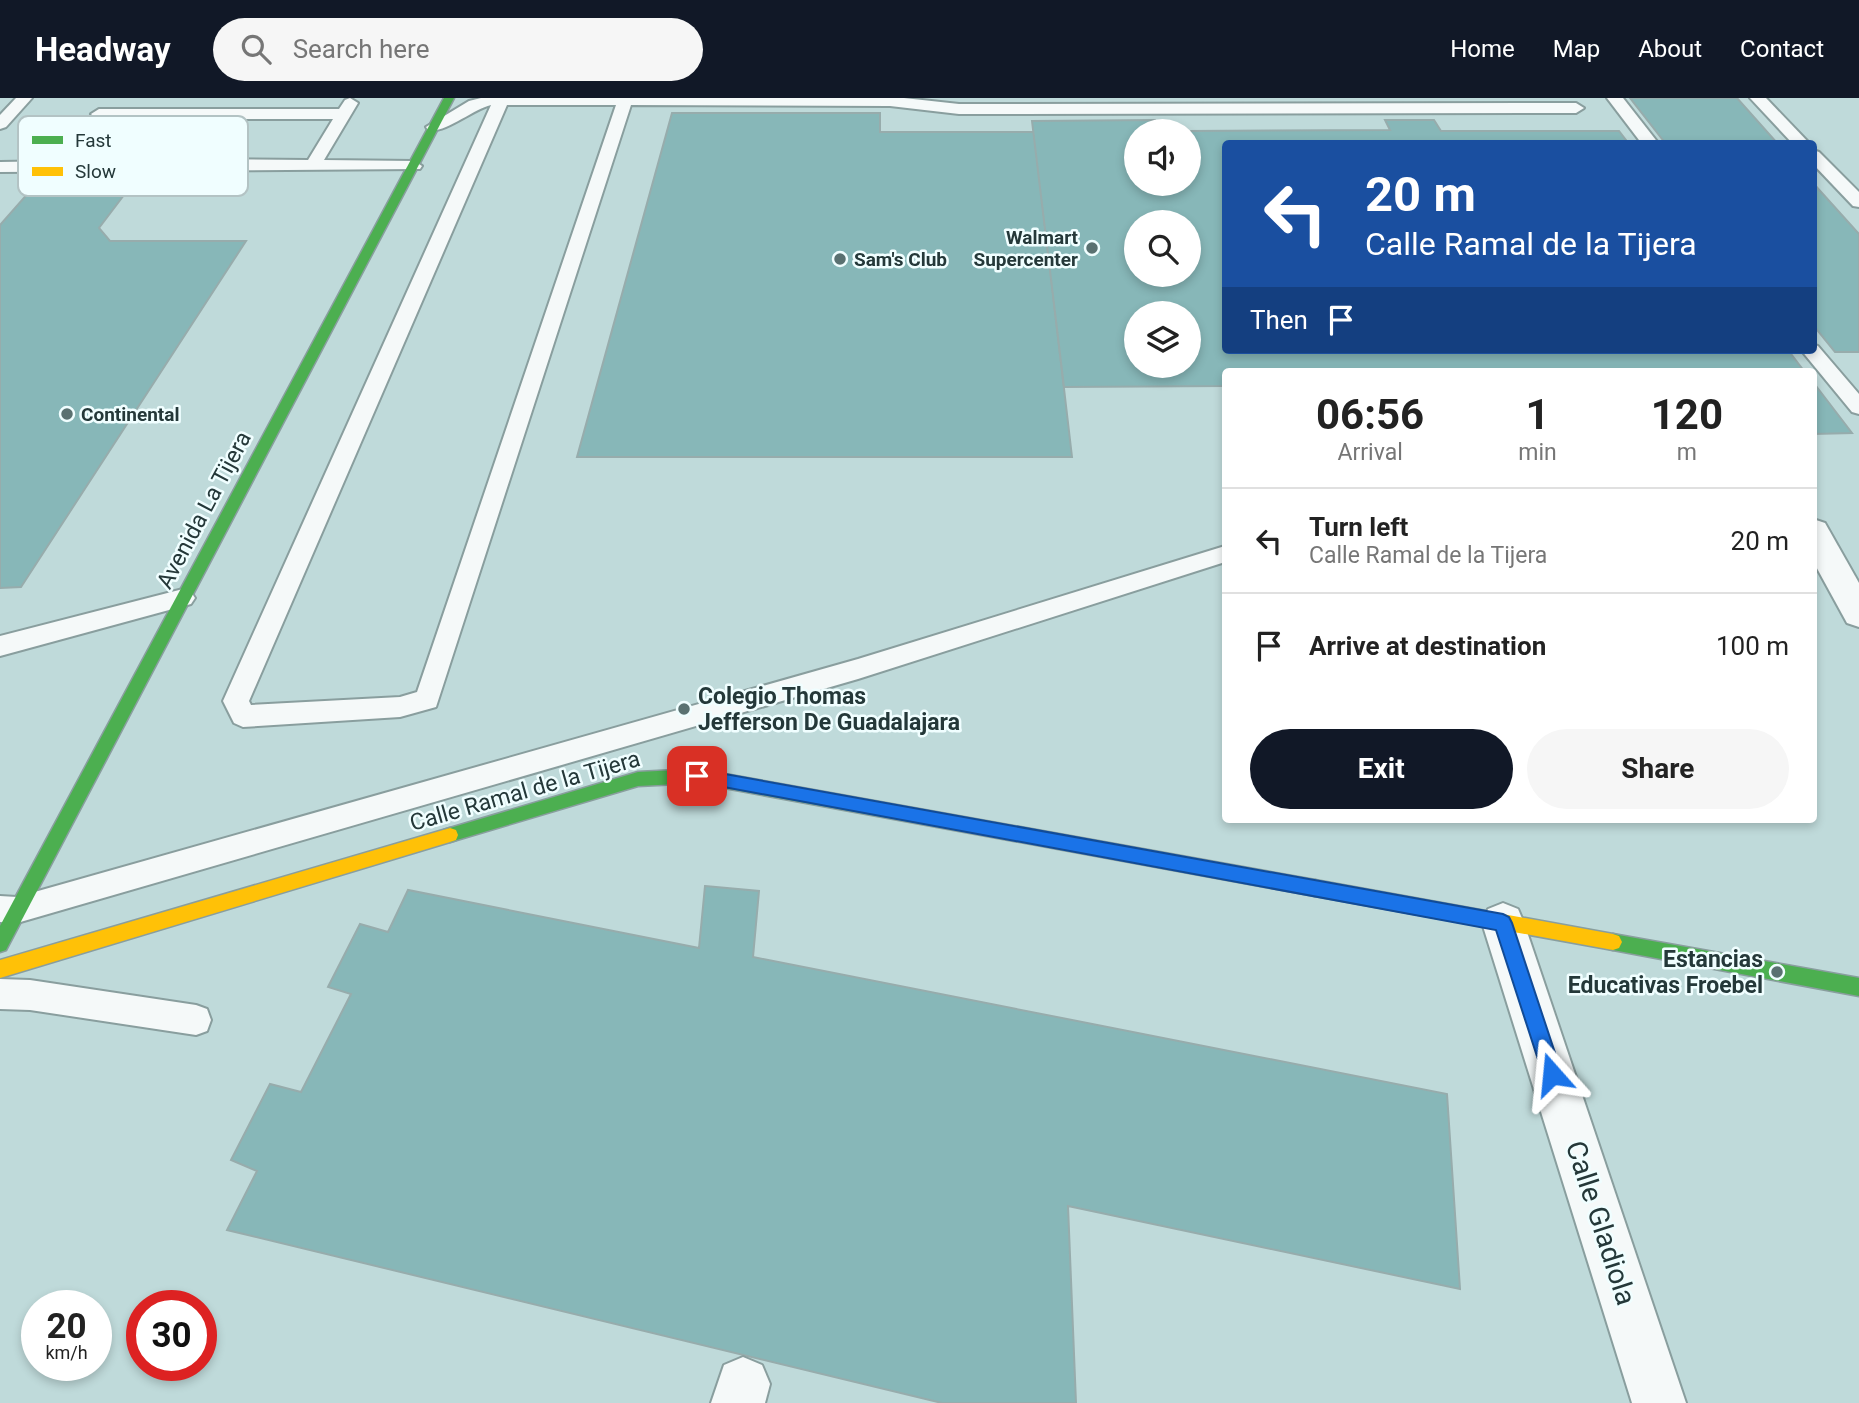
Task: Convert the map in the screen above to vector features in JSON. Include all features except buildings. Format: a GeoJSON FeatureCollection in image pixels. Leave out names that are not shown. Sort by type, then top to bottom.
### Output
{"type":"FeatureCollection","features":[{"type":"Feature","properties":{"kind":"street","name":"Avenida La Tijera"},"geometry":{"type":"LineString","coordinates":[[0,944],[8,910],[183,598],[449,98]]}},
{"type":"Feature","properties":{"kind":"street"},"geometry":{"type":"LineString","coordinates":[[1817,538],[1859,614]]}},
{"type":"Feature","properties":{"kind":"street","name":"Calle Ramal de la Tijera"},"geometry":{"type":"LineString","coordinates":[[0,969],[638,779],[697,776],[1859,987]]}},
{"type":"Feature","properties":{"kind":"street","name":"Calle Gladiola"},"geometry":{"type":"LineString","coordinates":[[1503,923],[1659,1403]]}},
{"type":"Feature","properties":{"kind":"lane"},"geometry":{"type":"LineString","coordinates":[[0,124],[24,98]]}},
{"type":"Feature","properties":{"kind":"lane"},"geometry":{"type":"LineString","coordinates":[[170,114],[182,98]]}},
{"type":"Feature","properties":{"kind":"lane"},"geometry":{"type":"LineString","coordinates":[[313,166],[353,98]]}},
{"type":"Feature","properties":{"kind":"lane"},"geometry":{"type":"LineString","coordinates":[[1615,98],[1648,140]]}},
{"type":"Feature","properties":{"kind":"lane"},"geometry":{"type":"LineString","coordinates":[[1758,98],[1798,140]]}},
{"type":"Feature","properties":{"kind":"lane"},"geometry":{"type":"LineString","coordinates":[[434,127],[474,104],[496,99],[890,101],[959,109],[1158,102],[1573,103]]}},
{"type":"Feature","properties":{"kind":"lane"},"geometry":{"type":"LineString","coordinates":[[496,99],[236,701],[243,716],[400,707],[427,700],[625,99]]}},
{"type":"Feature","properties":{"kind":"lane"},"geometry":{"type":"LineString","coordinates":[[99,114],[344,114]]}},
{"type":"Feature","properties":{"kind":"lane"},"geometry":{"type":"LineString","coordinates":[[1817,159],[1859,202]]}},
{"type":"Feature","properties":{"kind":"lane"},"geometry":{"type":"LineString","coordinates":[[248,165],[414,166]]}},
{"type":"Feature","properties":{"kind":"lane"},"geometry":{"type":"LineString","coordinates":[[0,167],[18,167]]}},
{"type":"Feature","properties":{"kind":"lane"},"geometry":{"type":"LineString","coordinates":[[1814,354],[1859,407]]}},
{"type":"Feature","properties":{"kind":"lane"},"geometry":{"type":"LineString","coordinates":[[8,910],[858,669],[1222,555]]}},
{"type":"Feature","properties":{"kind":"lane"},"geometry":{"type":"LineString","coordinates":[[0,646],[183,598]]}},
{"type":"Feature","properties":{"kind":"lane"},"geometry":{"type":"LineString","coordinates":[[0,994],[30,995],[195,1020]]}},
{"type":"Feature","properties":{"kind":"traffic: fast"},"geometry":{"type":"LineString","coordinates":[[0,944],[449,98]]}},
{"type":"Feature","properties":{"kind":"traffic: fast"},"geometry":{"type":"LineString","coordinates":[[450,835],[638,779],[697,776],[1315,888]]}},
{"type":"Feature","properties":{"kind":"traffic: fast"},"geometry":{"type":"LineString","coordinates":[[1613,942],[1859,987]]}},
{"type":"Feature","properties":{"kind":"traffic: slow"},"geometry":{"type":"LineString","coordinates":[[0,969],[450,835]]}},
{"type":"Feature","properties":{"kind":"traffic: slow"},"geometry":{"type":"LineString","coordinates":[[1315,888],[1613,942]]}},
{"type":"Feature","properties":{"kind":"place","name":"Walmart Supercenter"},"geometry":{"type":"Point","coordinates":[1092,248]}},
{"type":"Feature","properties":{"kind":"place","name":"Sam's Club"},"geometry":{"type":"Point","coordinates":[840,259]}},
{"type":"Feature","properties":{"kind":"place","name":"Continental"},"geometry":{"type":"Point","coordinates":[67,414]}},
{"type":"Feature","properties":{"kind":"place","name":"Colegio Thomas Jefferson De Guadalajara"},"geometry":{"type":"Point","coordinates":[684,709]}},
{"type":"Feature","properties":{"kind":"place","name":"Estancias Educativas Froebel"},"geometry":{"type":"Point","coordinates":[1777,972]}},
{"type":"Feature","properties":{"kind":"route"},"geometry":{"type":"LineString","coordinates":[[697,776],[1503,923],[1552,1074]]}}]}
